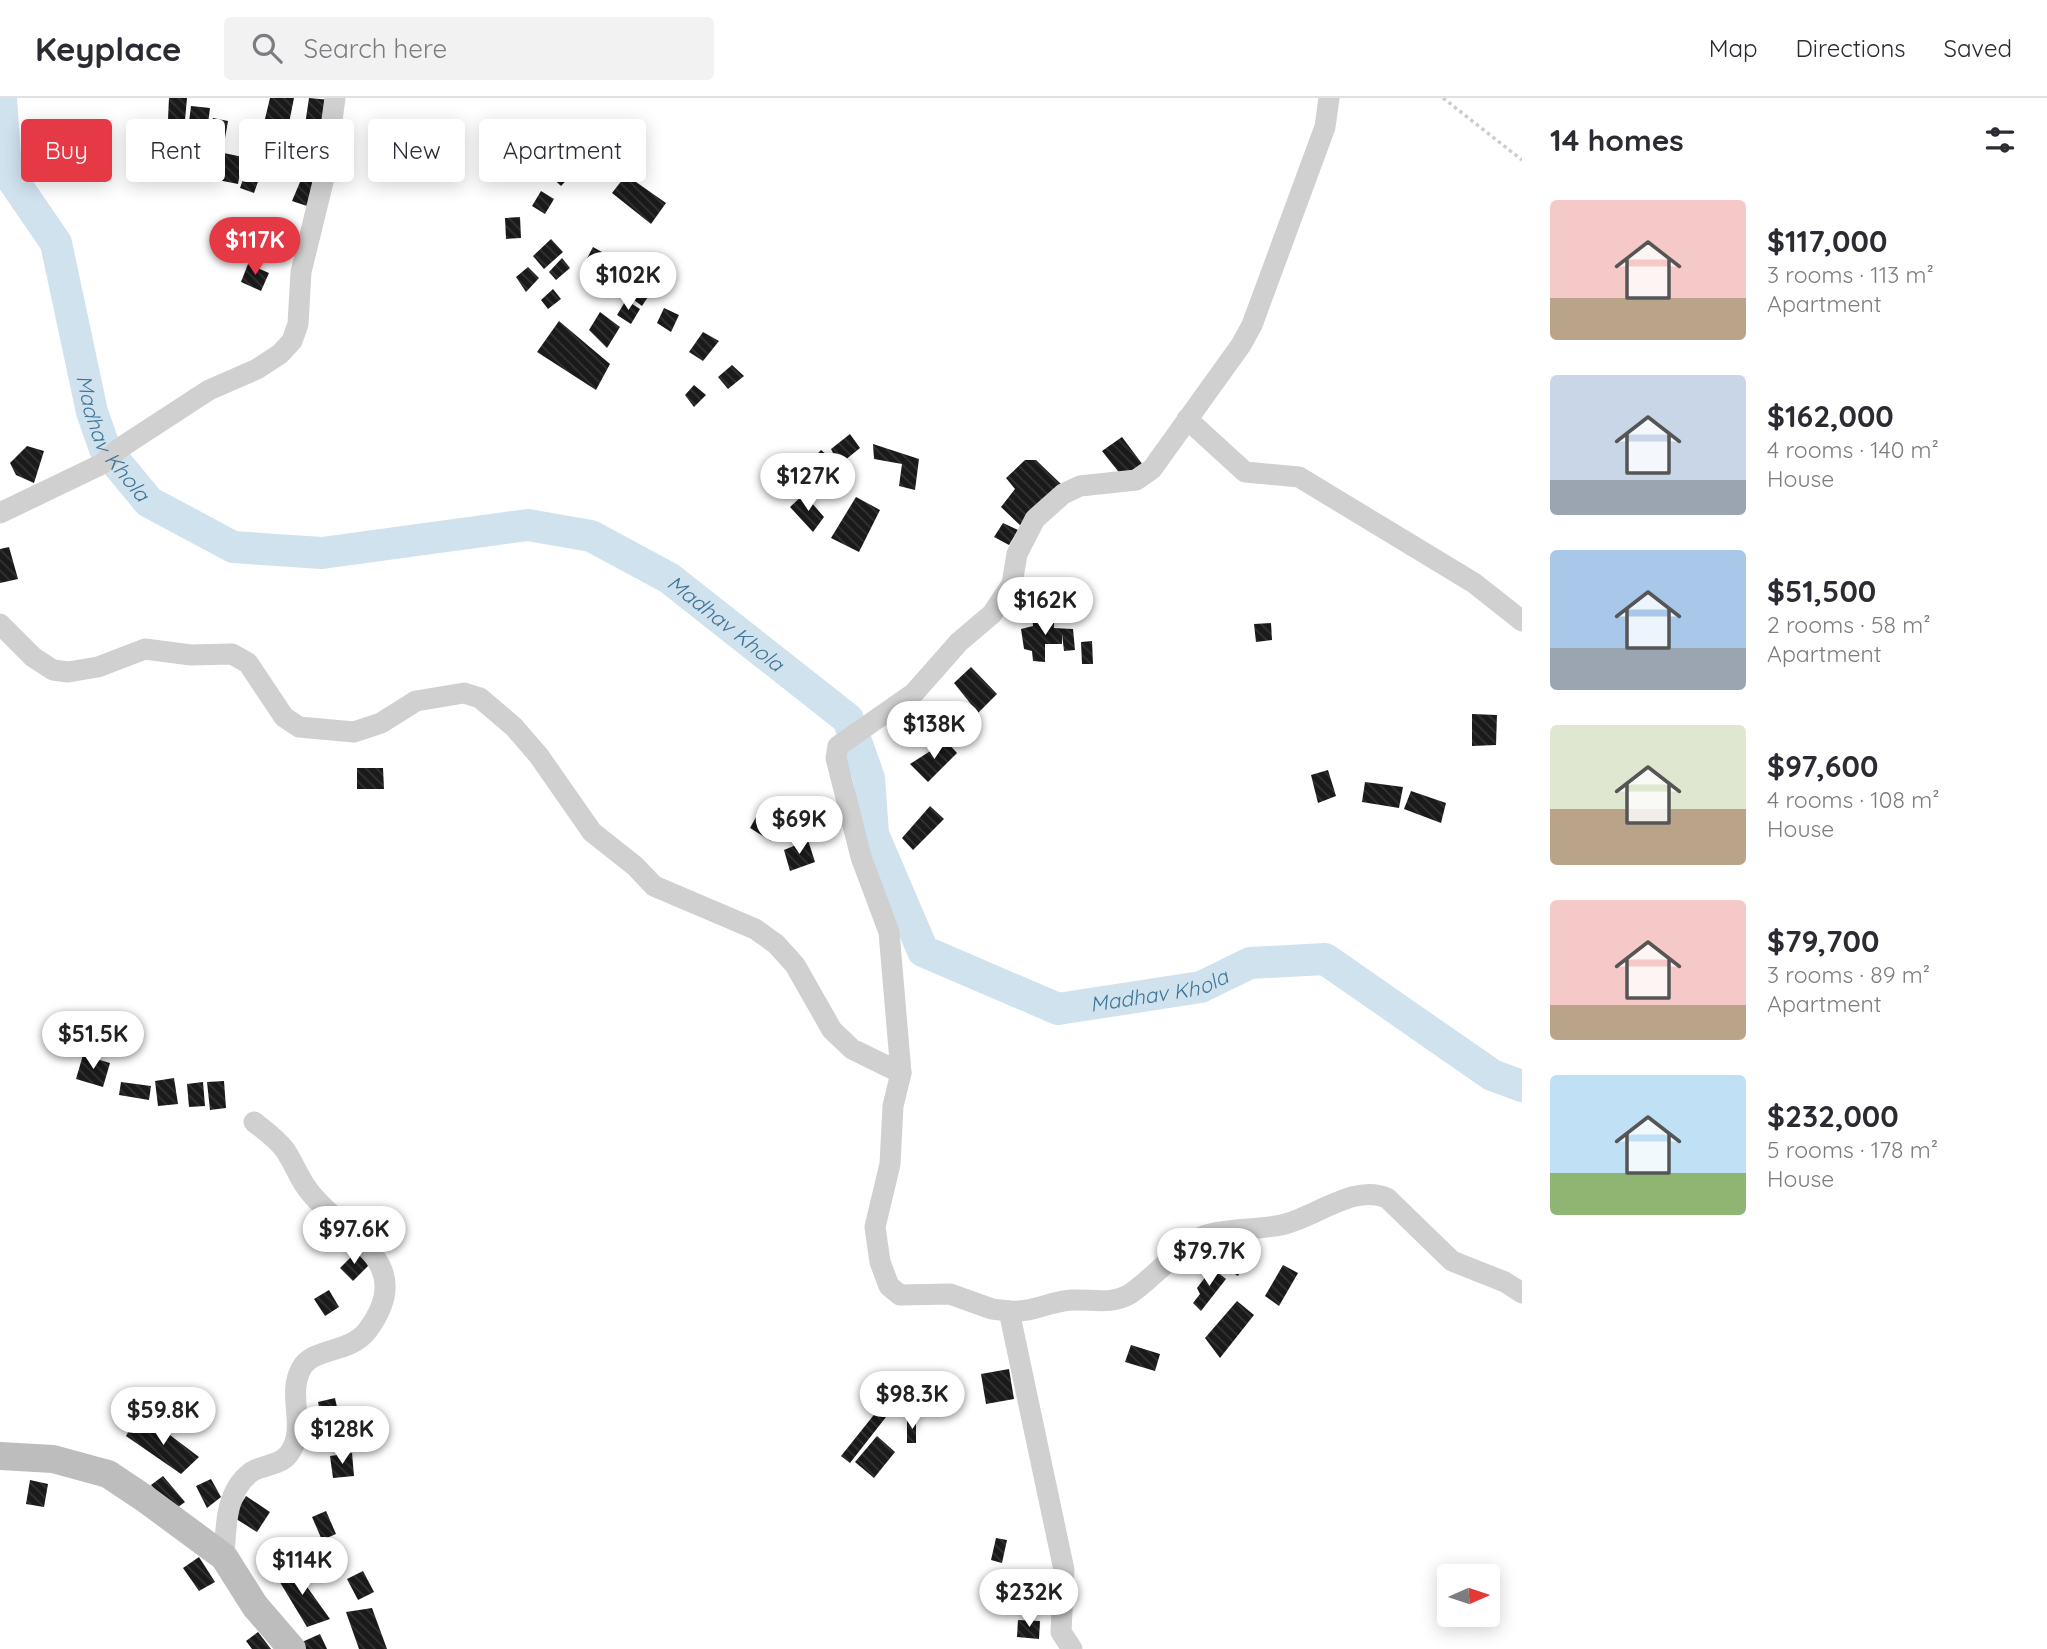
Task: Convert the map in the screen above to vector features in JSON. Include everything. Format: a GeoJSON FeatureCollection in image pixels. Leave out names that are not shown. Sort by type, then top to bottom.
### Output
{"type":"FeatureCollection","features":[{"type":"Feature","properties":{"kind":"street"},"geometry":{"type":"LineString","coordinates":[[0,513],[102,464],[120,448],[209,390],[257,369],[280,354],[292,341],[298,324],[301,272],[324,178],[335,98]]}},
{"type":"Feature","properties":{"kind":"street"},"geometry":{"type":"LineString","coordinates":[[1329,98],[1325,127],[1252,325],[1241,345],[1152,468],[1136,480],[1080,486],[1063,494],[1035,519],[1017,554],[1012,584],[992,614],[959,642],[914,693],[838,746],[836,758],[861,857],[890,932],[901,1073],[893,1106],[890,1164],[874,1227],[880,1262],[889,1286],[900,1295],[950,1294],[992,1309],[1027,1313],[1071,1300],[1099,1303],[1127,1296],[1193,1242],[1207,1235],[1284,1225],[1350,1199],[1377,1194],[1388,1198],[1452,1261],[1505,1282],[1522,1293]]}},
{"type":"Feature","properties":{"kind":"street"},"geometry":{"type":"LineString","coordinates":[[1187,419],[1245,472],[1299,477],[1474,583],[1522,621]]}},
{"type":"Feature","properties":{"kind":"street"},"geometry":{"type":"LineString","coordinates":[[0,624],[33,657],[53,670],[68,672],[98,667],[145,649],[191,655],[232,654],[248,663],[284,718],[299,727],[354,732],[381,723],[416,701],[464,693],[480,698],[514,727],[539,756],[592,832],[635,866],[654,886],[755,929],[776,944],[794,965],[832,1030],[852,1049],[901,1073]]}},
{"type":"Feature","properties":{"kind":"street"},"geometry":{"type":"LineString","coordinates":[[224,1557],[233,1495],[250,1473],[286,1458],[298,1439],[296,1386],[300,1370],[309,1358],[347,1348],[366,1332],[380,1308],[386,1278],[376,1255],[360,1237],[332,1217],[307,1190],[285,1149],[254,1122]]}},
{"type":"Feature","properties":{"kind":"street"},"geometry":{"type":"LineString","coordinates":[[1009,1311],[1064,1570],[1061,1632],[1072,1649]]}},
{"type":"Feature","properties":{"kind":"street"},"geometry":{"type":"LineString","coordinates":[[0,1456],[53,1459],[108,1474],[224,1557],[255,1606],[292,1649]]}},
{"type":"Feature","properties":{"kind":"path"},"geometry":{"type":"LineString","coordinates":[[1443,98],[1522,160]]}},
{"type":"Feature","properties":{"kind":"building"},"geometry":{"type":"Polygon","coordinates":[[[169,98],[187,98],[185,119],[168,119],[169,98]]]}},
{"type":"Feature","properties":{"kind":"building"},"geometry":{"type":"Polygon","coordinates":[[[270,98],[294,98],[290,119],[265,119],[270,98]]]}},
{"type":"Feature","properties":{"kind":"building"},"geometry":{"type":"Polygon","coordinates":[[[309,98],[331,100],[328,119],[306,119],[309,98]]]}},
{"type":"Feature","properties":{"kind":"building"},"geometry":{"type":"Polygon","coordinates":[[[191,106],[210,108],[209,119],[189,119],[191,106]]]}},
{"type":"Feature","properties":{"kind":"building"},"geometry":{"type":"Polygon","coordinates":[[[225,153],[239,156],[238,184],[225,181],[225,153]]]}},
{"type":"Feature","properties":{"kind":"building"},"geometry":{"type":"Polygon","coordinates":[[[242,182],[258,182],[254,193],[240,188],[242,182]]]}},
{"type":"Feature","properties":{"kind":"building"},"geometry":{"type":"Polygon","coordinates":[[[300,182],[317,182],[307,206],[292,201],[300,182]]]}},
{"type":"Feature","properties":{"kind":"building"},"geometry":{"type":"Polygon","coordinates":[[[621,182],[636,182],[666,203],[651,224],[612,193],[621,182]]]}},
{"type":"Feature","properties":{"kind":"building"},"geometry":{"type":"Polygon","coordinates":[[[541,191],[554,199],[545,214],[532,206],[541,191]]]}},
{"type":"Feature","properties":{"kind":"building"},"geometry":{"type":"Polygon","coordinates":[[[520,217],[521,238],[506,239],[505,218],[520,217]]]}},
{"type":"Feature","properties":{"kind":"building"},"geometry":{"type":"Polygon","coordinates":[[[551,239],[563,252],[544,269],[533,256],[551,239]]]}},
{"type":"Feature","properties":{"kind":"building"},"geometry":{"type":"Polygon","coordinates":[[[593,247],[609,256],[596,277],[582,268],[593,247]]]}},
{"type":"Feature","properties":{"kind":"building"},"geometry":{"type":"Polygon","coordinates":[[[562,258],[570,268],[556,280],[549,272],[562,258]]]}},
{"type":"Feature","properties":{"kind":"building"},"geometry":{"type":"Polygon","coordinates":[[[248,264],[269,273],[261,291],[241,282],[248,264]]]}},
{"type":"Feature","properties":{"kind":"building"},"geometry":{"type":"Polygon","coordinates":[[[528,267],[539,278],[526,292],[516,277],[528,267]]]}},
{"type":"Feature","properties":{"kind":"building"},"geometry":{"type":"Polygon","coordinates":[[[638,271],[657,283],[642,306],[622,291],[638,271]]]}},
{"type":"Feature","properties":{"kind":"building"},"geometry":{"type":"Polygon","coordinates":[[[553,289],[561,299],[548,309],[541,300],[553,289]]]}},
{"type":"Feature","properties":{"kind":"building"},"geometry":{"type":"Polygon","coordinates":[[[626,300],[640,309],[631,324],[617,315],[626,300]]]}},
{"type":"Feature","properties":{"kind":"building"},"geometry":{"type":"Polygon","coordinates":[[[664,308],[679,315],[671,332],[657,323],[664,308]]]}},
{"type":"Feature","properties":{"kind":"building"},"geometry":{"type":"Polygon","coordinates":[[[600,312],[620,327],[607,348],[589,330],[600,312]]]}},
{"type":"Feature","properties":{"kind":"building"},"geometry":{"type":"Polygon","coordinates":[[[559,321],[610,364],[596,390],[537,352],[559,321]]]}},
{"type":"Feature","properties":{"kind":"building"},"geometry":{"type":"Polygon","coordinates":[[[703,332],[719,341],[703,361],[689,352],[703,332]]]}},
{"type":"Feature","properties":{"kind":"building"},"geometry":{"type":"Polygon","coordinates":[[[732,365],[744,376],[728,389],[718,377],[732,365]]]}},
{"type":"Feature","properties":{"kind":"building"},"geometry":{"type":"Polygon","coordinates":[[[694,385],[706,395],[694,407],[685,395],[694,385]]]}},
{"type":"Feature","properties":{"kind":"building"},"geometry":{"type":"Polygon","coordinates":[[[850,434],[860,448],[839,465],[831,449],[850,434]]]}},
{"type":"Feature","properties":{"kind":"building"},"geometry":{"type":"Polygon","coordinates":[[[1122,437],[1146,469],[1125,480],[1102,451],[1122,437]]]}},
{"type":"Feature","properties":{"kind":"building"},"geometry":{"type":"Polygon","coordinates":[[[873,444],[919,459],[915,490],[899,486],[902,464],[874,459],[873,444]]]}},
{"type":"Feature","properties":{"kind":"building"},"geometry":{"type":"Polygon","coordinates":[[[27,446],[44,451],[34,483],[16,475],[10,463],[27,446]]]}},
{"type":"Feature","properties":{"kind":"building"},"geometry":{"type":"Polygon","coordinates":[[[821,450],[839,465],[822,486],[803,470],[821,450]]]}},
{"type":"Feature","properties":{"kind":"building"},"geometry":{"type":"Polygon","coordinates":[[[1025,460],[1036,460],[1061,484],[1022,527],[1001,507],[1015,489],[1006,478],[1025,460]]]}},
{"type":"Feature","properties":{"kind":"building"},"geometry":{"type":"Polygon","coordinates":[[[843,468],[854,473],[843,494],[832,486],[843,468]]]}},
{"type":"Feature","properties":{"kind":"building"},"geometry":{"type":"Polygon","coordinates":[[[804,494],[824,517],[813,532],[790,507],[804,494]]]}},
{"type":"Feature","properties":{"kind":"building"},"geometry":{"type":"Polygon","coordinates":[[[856,497],[880,510],[859,552],[831,538],[856,497]]]}},
{"type":"Feature","properties":{"kind":"building"},"geometry":{"type":"Polygon","coordinates":[[[1003,523],[1018,530],[1009,545],[994,537],[1003,523]]]}},
{"type":"Feature","properties":{"kind":"building"},"geometry":{"type":"Polygon","coordinates":[[[9,547],[18,579],[0,583],[0,549],[9,547]]]}},
{"type":"Feature","properties":{"kind":"building"},"geometry":{"type":"Polygon","coordinates":[[[1032,612],[1045,612],[1045,620],[1054,621],[1054,628],[1073,629],[1075,650],[1064,651],[1062,634],[1062,644],[1045,644],[1045,662],[1033,661],[1032,651],[1024,649],[1021,629],[1033,626],[1032,612]]]}},
{"type":"Feature","properties":{"kind":"building"},"geometry":{"type":"Polygon","coordinates":[[[1271,623],[1272,640],[1256,642],[1254,624],[1271,623]]]}},
{"type":"Feature","properties":{"kind":"building"},"geometry":{"type":"Polygon","coordinates":[[[1092,641],[1093,664],[1082,664],[1081,642],[1092,641]]]}},
{"type":"Feature","properties":{"kind":"building"},"geometry":{"type":"Polygon","coordinates":[[[971,667],[997,694],[978,713],[954,683],[971,667]]]}},
{"type":"Feature","properties":{"kind":"building"},"geometry":{"type":"Polygon","coordinates":[[[1472,714],[1497,715],[1496,745],[1472,746],[1472,714]]]}},
{"type":"Feature","properties":{"kind":"building"},"geometry":{"type":"Polygon","coordinates":[[[946,741],[957,753],[928,782],[910,764],[946,741]]]}},
{"type":"Feature","properties":{"kind":"building"},"geometry":{"type":"Polygon","coordinates":[[[357,768],[383,768],[384,789],[357,789],[357,768]]]}},
{"type":"Feature","properties":{"kind":"building"},"geometry":{"type":"Polygon","coordinates":[[[1328,770],[1336,796],[1318,803],[1311,775],[1328,770]]]}},
{"type":"Feature","properties":{"kind":"building"},"geometry":{"type":"Polygon","coordinates":[[[1365,782],[1403,787],[1399,808],[1362,802],[1365,782]]]}},
{"type":"Feature","properties":{"kind":"building"},"geometry":{"type":"Polygon","coordinates":[[[1411,791],[1446,803],[1441,823],[1404,809],[1411,791]]]}},
{"type":"Feature","properties":{"kind":"building"},"geometry":{"type":"Polygon","coordinates":[[[930,806],[944,819],[913,850],[902,838],[930,806]]]}},
{"type":"Feature","properties":{"kind":"building"},"geometry":{"type":"Polygon","coordinates":[[[761,808],[782,816],[771,841],[750,828],[761,808]]]}},
{"type":"Feature","properties":{"kind":"building"},"geometry":{"type":"Polygon","coordinates":[[[808,840],[815,862],[790,871],[784,850],[808,840]]]}},
{"type":"Feature","properties":{"kind":"building"},"geometry":{"type":"Polygon","coordinates":[[[83,1055],[110,1063],[103,1087],[76,1079],[83,1055]]]}},
{"type":"Feature","properties":{"kind":"building"},"geometry":{"type":"Polygon","coordinates":[[[174,1078],[178,1104],[158,1106],[155,1081],[174,1078]]]}},
{"type":"Feature","properties":{"kind":"building"},"geometry":{"type":"Polygon","coordinates":[[[224,1081],[226,1108],[210,1110],[207,1082],[224,1081]]]}},
{"type":"Feature","properties":{"kind":"building"},"geometry":{"type":"Polygon","coordinates":[[[121,1082],[151,1086],[149,1100],[119,1095],[121,1082]]]}},
{"type":"Feature","properties":{"kind":"building"},"geometry":{"type":"Polygon","coordinates":[[[203,1082],[205,1106],[189,1107],[187,1084],[203,1082]]]}},
{"type":"Feature","properties":{"kind":"building"},"geometry":{"type":"Polygon","coordinates":[[[356,1252],[369,1265],[353,1281],[340,1268],[356,1252]]]}},
{"type":"Feature","properties":{"kind":"building"},"geometry":{"type":"Polygon","coordinates":[[[1233,1259],[1243,1266],[1238,1276],[1227,1269],[1233,1259]]]}},
{"type":"Feature","properties":{"kind":"building"},"geometry":{"type":"Polygon","coordinates":[[[1283,1265],[1298,1273],[1279,1306],[1265,1296],[1283,1265]]]}},
{"type":"Feature","properties":{"kind":"building"},"geometry":{"type":"Polygon","coordinates":[[[1212,1268],[1226,1279],[1201,1311],[1193,1303],[1200,1294],[1197,1288],[1212,1268]]]}},
{"type":"Feature","properties":{"kind":"building"},"geometry":{"type":"Polygon","coordinates":[[[329,1290],[339,1307],[325,1316],[314,1299],[329,1290]]]}},
{"type":"Feature","properties":{"kind":"building"},"geometry":{"type":"Polygon","coordinates":[[[1237,1301],[1254,1315],[1220,1358],[1205,1338],[1237,1301]]]}},
{"type":"Feature","properties":{"kind":"building"},"geometry":{"type":"Polygon","coordinates":[[[1131,1345],[1160,1354],[1155,1371],[1125,1362],[1131,1345]]]}},
{"type":"Feature","properties":{"kind":"building"},"geometry":{"type":"Polygon","coordinates":[[[1009,1369],[1014,1399],[986,1404],[981,1374],[1009,1369]]]}},
{"type":"Feature","properties":{"kind":"building"},"geometry":{"type":"Polygon","coordinates":[[[335,1398],[340,1421],[323,1425],[318,1402],[335,1398]]]}},
{"type":"Feature","properties":{"kind":"building"},"geometry":{"type":"Polygon","coordinates":[[[877,1411],[886,1417],[850,1463],[841,1456],[877,1411]]]}},
{"type":"Feature","properties":{"kind":"building"},"geometry":{"type":"Polygon","coordinates":[[[907,1419],[916,1419],[916,1443],[907,1443],[907,1419]]]}},
{"type":"Feature","properties":{"kind":"building"},"geometry":{"type":"Polygon","coordinates":[[[135,1420],[152,1433],[158,1426],[199,1457],[181,1474],[126,1436],[135,1420]]]}},
{"type":"Feature","properties":{"kind":"building"},"geometry":{"type":"Polygon","coordinates":[[[877,1436],[895,1452],[874,1478],[855,1462],[877,1436]]]}},
{"type":"Feature","properties":{"kind":"building"},"geometry":{"type":"Polygon","coordinates":[[[352,1453],[354,1476],[333,1478],[330,1456],[352,1453]]]}},
{"type":"Feature","properties":{"kind":"building"},"geometry":{"type":"Polygon","coordinates":[[[163,1476],[185,1502],[174,1510],[151,1485],[163,1476]]]}},
{"type":"Feature","properties":{"kind":"building"},"geometry":{"type":"Polygon","coordinates":[[[211,1479],[221,1497],[207,1508],[196,1486],[211,1479]]]}},
{"type":"Feature","properties":{"kind":"building"},"geometry":{"type":"Polygon","coordinates":[[[30,1480],[48,1484],[44,1507],[26,1504],[30,1480]]]}},
{"type":"Feature","properties":{"kind":"building"},"geometry":{"type":"Polygon","coordinates":[[[246,1496],[270,1512],[257,1532],[233,1517],[246,1496]]]}},
{"type":"Feature","properties":{"kind":"building"},"geometry":{"type":"Polygon","coordinates":[[[326,1511],[336,1534],[322,1540],[312,1517],[326,1511]]]}},
{"type":"Feature","properties":{"kind":"building"},"geometry":{"type":"Polygon","coordinates":[[[996,1538],[1007,1540],[1002,1563],[991,1560],[996,1538]]]}},
{"type":"Feature","properties":{"kind":"building"},"geometry":{"type":"Polygon","coordinates":[[[199,1557],[215,1582],[199,1591],[183,1568],[199,1557]]]}},
{"type":"Feature","properties":{"kind":"building"},"geometry":{"type":"Polygon","coordinates":[[[293,1561],[305,1584],[330,1619],[307,1627],[278,1579],[285,1574],[282,1567],[293,1561]]]}},
{"type":"Feature","properties":{"kind":"building"},"geometry":{"type":"Polygon","coordinates":[[[1021,1569],[1040,1572],[1039,1584],[1019,1582],[1021,1569]]]}},
{"type":"Feature","properties":{"kind":"building"},"geometry":{"type":"Polygon","coordinates":[[[363,1571],[374,1592],[358,1600],[347,1579],[363,1571]]]}},
{"type":"Feature","properties":{"kind":"building"},"geometry":{"type":"Polygon","coordinates":[[[1018,1589],[1042,1591],[1040,1615],[1016,1613],[1018,1589]]]}},
{"type":"Feature","properties":{"kind":"building"},"geometry":{"type":"Polygon","coordinates":[[[372,1608],[387,1649],[359,1649],[346,1612],[372,1608]]]}},
{"type":"Feature","properties":{"kind":"building"},"geometry":{"type":"Polygon","coordinates":[[[1018,1620],[1040,1621],[1039,1639],[1017,1637],[1018,1620]]]}},
{"type":"Feature","properties":{"kind":"building"},"geometry":{"type":"Polygon","coordinates":[[[258,1632],[271,1649],[252,1649],[246,1641],[258,1632]]]}},
{"type":"Feature","properties":{"kind":"building"},"geometry":{"type":"Polygon","coordinates":[[[320,1634],[327,1649],[305,1649],[302,1642],[320,1634]]]}},
{"type":"Feature","properties":{"kind":"waterway","name":"Madhav Khola"},"geometry":{"type":"LineString","coordinates":[[1,98],[6,170],[56,243],[92,412],[105,449],[149,502],[233,547],[322,553],[528,525],[591,536],[669,578],[848,719],[869,778],[873,834],[923,951],[1058,1009],[1201,987],[1250,963],[1325,959],[1492,1075],[1522,1086]]}}]}
